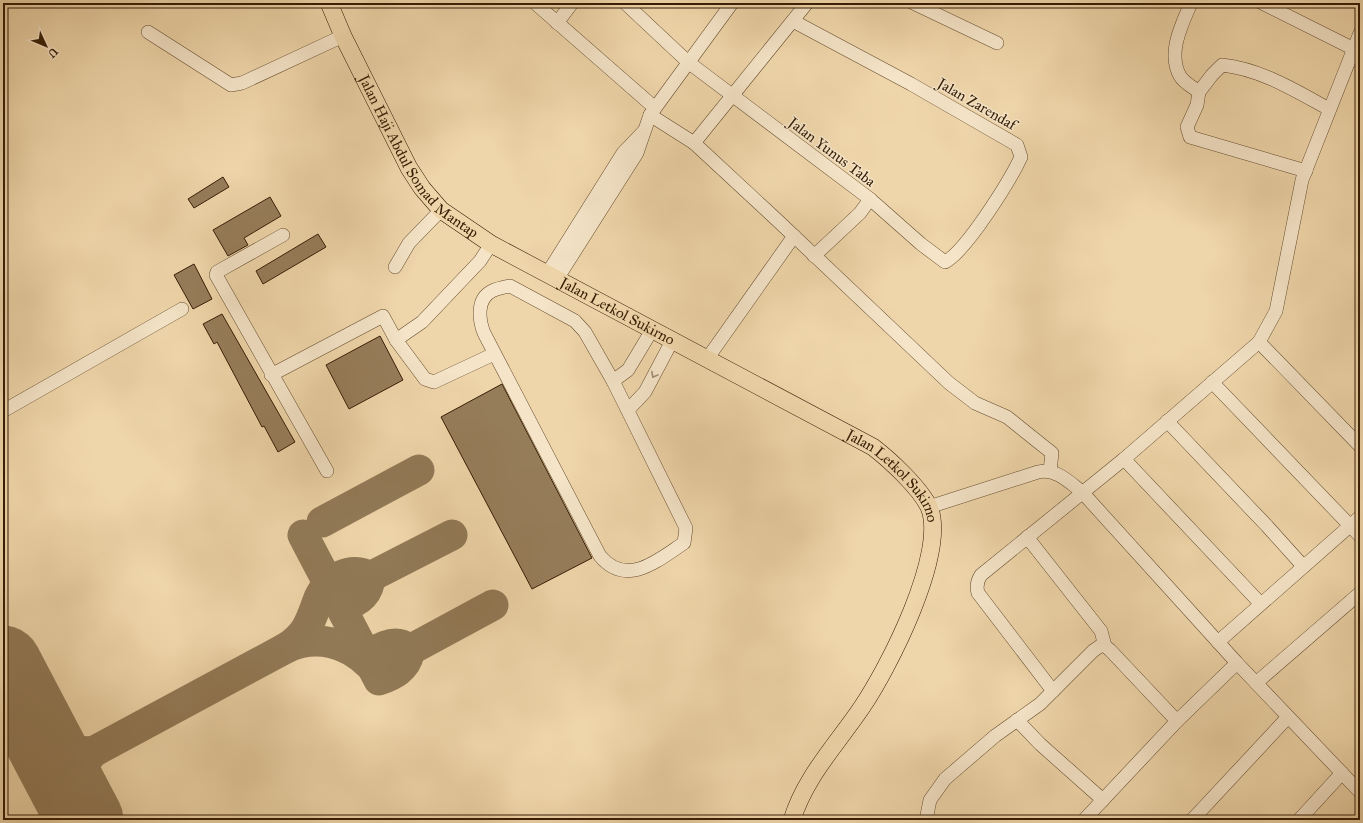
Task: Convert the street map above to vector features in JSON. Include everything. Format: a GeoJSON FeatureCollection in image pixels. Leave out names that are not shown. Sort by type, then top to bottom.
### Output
{"type":"FeatureCollection","features":[{"type":"Feature","properties":{"kind":"main road","name":"Jalan Haji Abdul Somad Mantap"},"geometry":{"type":"LineString","coordinates":[[329,3],[343,36],[409,168],[422,188],[441,210],[491,244],[553,277]]}},
{"type":"Feature","properties":{"kind":"main road","name":"Jalan Letkol Sukirno"},"geometry":{"type":"LineString","coordinates":[[553,277],[873,448],[888,459],[905,476],[929,507],[932,528],[930,550],[924,580],[900,639],[863,707],[806,785],[796,805],[792,820]]}},
{"type":"Feature","properties":{"kind":"street"},"geometry":{"type":"LineString","coordinates":[[535,3],[653,111],[694,143],[949,383],[975,403],[1007,417],[1052,453],[1050,470]]}},
{"type":"Feature","properties":{"kind":"street"},"geometry":{"type":"LineString","coordinates":[[557,23],[572,3]]}},
{"type":"Feature","properties":{"kind":"street","name":"Jalan Yunus Taba"},"geometry":{"type":"LineString","coordinates":[[625,3],[688,62],[870,199],[860,213],[814,256]]}},
{"type":"Feature","properties":{"kind":"street"},"geometry":{"type":"LineString","coordinates":[[553,277],[623,153],[630,144],[644,132],[653,111],[732,3]]}},
{"type":"Feature","properties":{"kind":"street"},"geometry":{"type":"LineString","coordinates":[[694,143],[733,97],[807,3]]}},
{"type":"Feature","properties":{"kind":"street"},"geometry":{"type":"LineString","coordinates":[[913,3],[996,43]]}},
{"type":"Feature","properties":{"kind":"street"},"geometry":{"type":"LineString","coordinates":[[1191,3],[1180,28],[1175,51],[1180,75],[1199,92]]}},
{"type":"Feature","properties":{"kind":"street"},"geometry":{"type":"LineString","coordinates":[[1262,3],[1354,49]]}},
{"type":"Feature","properties":{"kind":"street","name":"Jalan Zarendaf"},"geometry":{"type":"LineString","coordinates":[[793,21],[911,84],[1017,145],[1021,158],[1015,172],[972,234],[953,258],[945,262],[921,244],[870,199]]}},
{"type":"Feature","properties":{"kind":"street"},"geometry":{"type":"LineString","coordinates":[[148,32],[225,83],[236,85],[343,36]]}},
{"type":"Feature","properties":{"kind":"street"},"geometry":{"type":"LineString","coordinates":[[1053,691],[978,593],[976,587],[981,575],[1124,459],[1259,342],[1276,311],[1294,218],[1306,171],[1360,33]]}},
{"type":"Feature","properties":{"kind":"street"},"geometry":{"type":"LineString","coordinates":[[1306,171],[1190,136],[1187,127],[1197,105],[1199,92],[1222,65],[1234,66],[1260,74],[1329,109]]}},
{"type":"Feature","properties":{"kind":"street"},"geometry":{"type":"LineString","coordinates":[[395,267],[409,243],[441,210]]}},
{"type":"Feature","properties":{"kind":"street"},"geometry":{"type":"LineString","coordinates":[[283,235],[217,272],[216,275],[326,471]]}},
{"type":"Feature","properties":{"kind":"street"},"geometry":{"type":"LineString","coordinates":[[707,359],[794,236]]}},
{"type":"Feature","properties":{"kind":"street"},"geometry":{"type":"LineString","coordinates":[[396,340],[422,322],[480,261],[491,244]]}},
{"type":"Feature","properties":{"kind":"street"},"geometry":{"type":"LineString","coordinates":[[510,286],[575,321],[585,332],[613,381],[686,528],[687,534],[684,543],[641,569],[619,571],[608,565],[600,556],[494,354],[479,321],[481,304],[491,292],[510,286]]}},
{"type":"Feature","properties":{"kind":"street"},"geometry":{"type":"LineString","coordinates":[[3,411],[182,309]]}},
{"type":"Feature","properties":{"kind":"street"},"geometry":{"type":"LineString","coordinates":[[271,375],[383,316],[396,340],[424,378],[430,382],[434,382],[494,354]]}},
{"type":"Feature","properties":{"kind":"street"},"geometry":{"type":"LineString","coordinates":[[613,381],[628,370],[652,330]]}},
{"type":"Feature","properties":{"kind":"street"},"geometry":{"type":"LineString","coordinates":[[628,410],[645,392],[672,341]]}},
{"type":"Feature","properties":{"kind":"street"},"geometry":{"type":"LineString","coordinates":[[1259,342],[1360,446]]}},
{"type":"Feature","properties":{"kind":"street"},"geometry":{"type":"LineString","coordinates":[[1212,382],[1360,536]]}},
{"type":"Feature","properties":{"kind":"street"},"geometry":{"type":"LineString","coordinates":[[1167,422],[1267,526],[1303,566]]}},
{"type":"Feature","properties":{"kind":"street"},"geometry":{"type":"LineString","coordinates":[[1124,459],[1260,603]]}},
{"type":"Feature","properties":{"kind":"street"},"geometry":{"type":"LineString","coordinates":[[929,507],[1038,472],[1050,470],[1057,473],[1082,492],[1237,663],[1360,792]]}},
{"type":"Feature","properties":{"kind":"street"},"geometry":{"type":"LineString","coordinates":[[1218,642],[1260,603],[1360,517]]}},
{"type":"Feature","properties":{"kind":"street"},"geometry":{"type":"LineString","coordinates":[[1027,537],[1101,631],[1105,646],[1177,721]]}},
{"type":"Feature","properties":{"kind":"street"},"geometry":{"type":"LineString","coordinates":[[1256,683],[1360,593]]}},
{"type":"Feature","properties":{"kind":"street"},"geometry":{"type":"LineString","coordinates":[[926,820],[930,800],[945,779],[995,736],[1040,704],[1093,651],[1100,646],[1105,646]]}},
{"type":"Feature","properties":{"kind":"street"},"geometry":{"type":"LineString","coordinates":[[1084,820],[1177,721],[1237,663]]}},
{"type":"Feature","properties":{"kind":"street"},"geometry":{"type":"LineString","coordinates":[[1192,820],[1288,717]]}},
{"type":"Feature","properties":{"kind":"street"},"geometry":{"type":"LineString","coordinates":[[1017,720],[1040,744],[1103,800]]}},
{"type":"Feature","properties":{"kind":"street"},"geometry":{"type":"LineString","coordinates":[[1299,820],[1342,773]]}},
{"type":"Feature","properties":{"kind":"building"},"geometry":{"type":"Polygon","coordinates":[[[223,177],[229,187],[194,208],[188,199],[223,177]]]}},
{"type":"Feature","properties":{"kind":"building"},"geometry":{"type":"Polygon","coordinates":[[[270,197],[281,216],[244,238],[248,245],[228,256],[213,230],[270,197]]]}},
{"type":"Feature","properties":{"kind":"building"},"geometry":{"type":"Polygon","coordinates":[[[318,234],[326,247],[263,284],[256,271],[318,234]]]}},
{"type":"Feature","properties":{"kind":"building"},"geometry":{"type":"Polygon","coordinates":[[[194,264],[212,299],[193,309],[174,275],[194,264]]]}},
{"type":"Feature","properties":{"kind":"building"},"geometry":{"type":"Polygon","coordinates":[[[222,314],[295,442],[278,452],[264,426],[262,427],[217,342],[214,344],[203,324],[222,314]]]}},
{"type":"Feature","properties":{"kind":"building"},"geometry":{"type":"Polygon","coordinates":[[[380,336],[403,380],[349,409],[326,365],[380,336]]]}},
{"type":"Feature","properties":{"kind":"building"},"geometry":{"type":"Polygon","coordinates":[[[502,384],[592,558],[532,589],[441,417],[502,384]]]}},
{"type":"Feature","properties":{"kind":"taxiway"},"geometry":{"type":"LineString","coordinates":[[322,522],[419,470]]}},
{"type":"Feature","properties":{"kind":"taxiway"},"geometry":{"type":"LineString","coordinates":[[303,535],[379,680],[398,671],[405,663],[409,653],[402,645],[392,644],[367,656]]}},
{"type":"Feature","properties":{"kind":"taxiway"},"geometry":{"type":"LineString","coordinates":[[370,577],[452,535]]}},
{"type":"Feature","properties":{"kind":"taxiway"},"geometry":{"type":"LineString","coordinates":[[74,799],[79,774],[84,763],[93,752],[292,644],[306,629],[319,598],[323,591],[334,580],[348,573],[363,574],[370,577],[367,589],[361,597],[352,603],[341,607]]}},
{"type":"Feature","properties":{"kind":"taxiway"},"geometry":{"type":"LineString","coordinates":[[408,651],[493,605]]}},
{"type":"Feature","properties":{"kind":"taxiway"},"geometry":{"type":"LineString","coordinates":[[286,648],[309,642],[320,641],[331,643],[351,651],[370,665]]}},
{"type":"Feature","properties":{"kind":"taxiway"},"geometry":{"type":"LineString","coordinates":[[43,740],[71,751],[93,752]]}},
{"type":"Feature","properties":{"kind":"runway"},"geometry":{"type":"LineString","coordinates":[[3,664],[85,820]]}}]}
